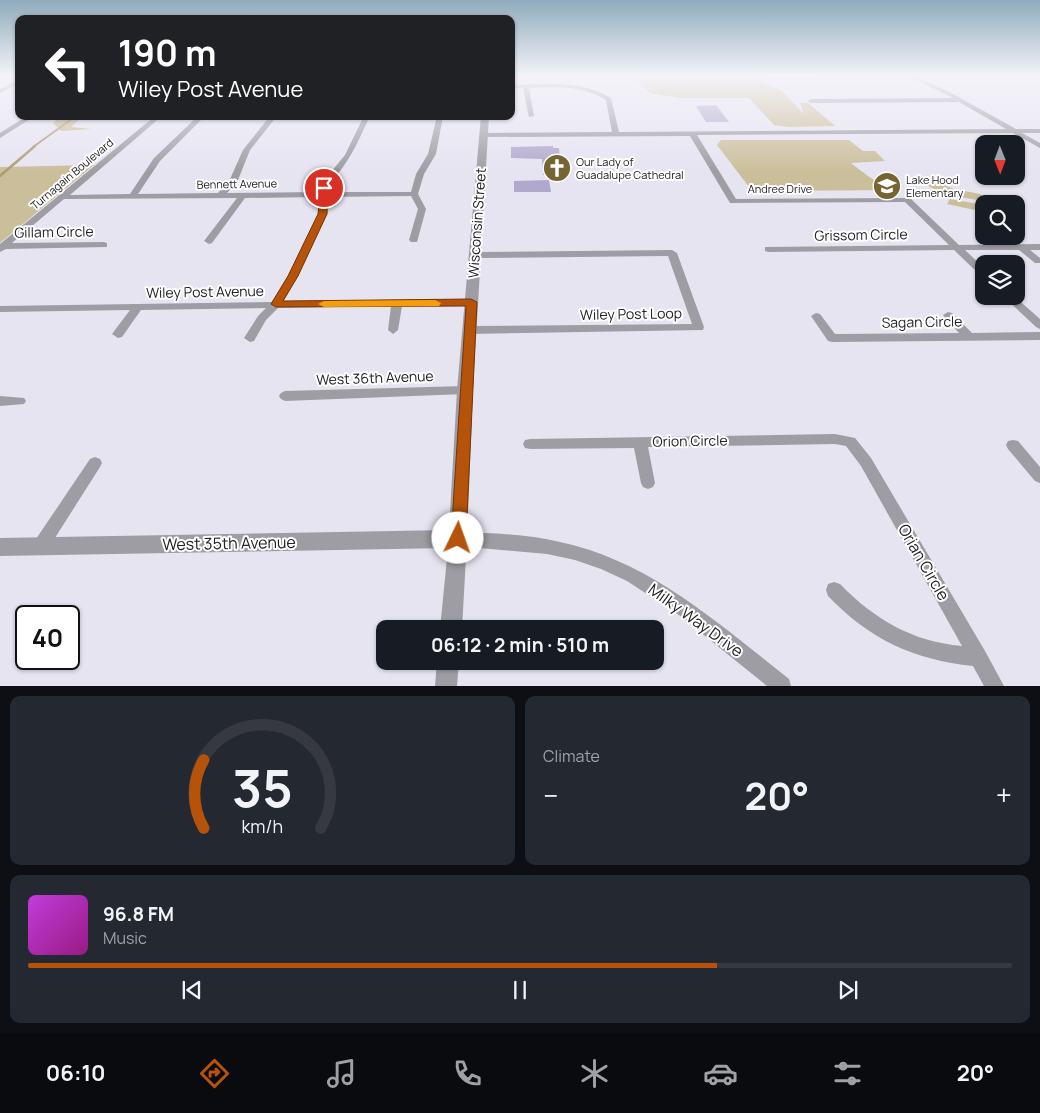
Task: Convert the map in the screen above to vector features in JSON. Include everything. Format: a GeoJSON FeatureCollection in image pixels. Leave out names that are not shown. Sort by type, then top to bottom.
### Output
{"type":"FeatureCollection","features":[{"type":"Feature","properties":{"kind":"street"},"geometry":{"type":"LineString","coordinates":[[529,108],[530,116]]}},
{"type":"Feature","properties":{"kind":"street"},"geometry":{"type":"LineString","coordinates":[[611,108],[616,133]]}},
{"type":"Feature","properties":{"kind":"street"},"geometry":{"type":"LineString","coordinates":[[974,108],[1040,146]]}},
{"type":"Feature","properties":{"kind":"street"},"geometry":{"type":"LineString","coordinates":[[0,136],[26,120]]}},
{"type":"Feature","properties":{"kind":"street","name":"Turnagain Boulevard"},"geometry":{"type":"LineString","coordinates":[[2,248],[154,120]]}},
{"type":"Feature","properties":{"kind":"street"},"geometry":{"type":"LineString","coordinates":[[133,196],[157,160],[198,120]]}},
{"type":"Feature","properties":{"kind":"street"},"geometry":{"type":"LineString","coordinates":[[221,195],[234,180],[247,150],[271,120]]}},
{"type":"Feature","properties":{"kind":"street"},"geometry":{"type":"LineString","coordinates":[[250,338],[262,318],[276,304],[293,276],[323,214],[324,194],[330,178],[348,156],[365,120]]}},
{"type":"Feature","properties":{"kind":"street"},"geometry":{"type":"LineString","coordinates":[[414,240],[422,209],[414,194],[420,174],[432,154],[439,120]]}},
{"type":"Feature","properties":{"kind":"street","name":"Wisconsin Street"},"geometry":{"type":"LineString","coordinates":[[451,620],[458,538],[465,390],[485,120]]}},
{"type":"Feature","properties":{"kind":"street"},"geometry":{"type":"LineString","coordinates":[[484,135],[692,132],[1040,131]]}},
{"type":"Feature","properties":{"kind":"street","name":"Andree Drive"},"geometry":{"type":"LineString","coordinates":[[692,132],[732,201],[907,200],[954,247]]}},
{"type":"Feature","properties":{"kind":"street","name":"Bennett Avenue"},"geometry":{"type":"LineString","coordinates":[[61,197],[414,194]]}},
{"type":"Feature","properties":{"kind":"street"},"geometry":{"type":"LineString","coordinates":[[209,241],[243,195]]}},
{"type":"Feature","properties":{"kind":"street","name":"Gillam Circle"},"geometry":{"type":"LineString","coordinates":[[2,248],[104,245]]}},
{"type":"Feature","properties":{"kind":"street"},"geometry":{"type":"LineString","coordinates":[[954,247],[975,266]]}},
{"type":"Feature","properties":{"kind":"street"},"geometry":{"type":"LineString","coordinates":[[1021,247],[1038,261]]}},
{"type":"Feature","properties":{"kind":"street","name":"Grissom Circle"},"geometry":{"type":"LineString","coordinates":[[768,249],[1040,247]]}},
{"type":"Feature","properties":{"kind":"street","name":"Wiley Post Loop"},"geometry":{"type":"LineString","coordinates":[[469,330],[699,327],[672,253],[476,255]]}},
{"type":"Feature","properties":{"kind":"street","name":"Wiley Post Avenue"},"geometry":{"type":"LineString","coordinates":[[2,311],[139,306],[471,302]]}},
{"type":"Feature","properties":{"kind":"street"},"geometry":{"type":"LineString","coordinates":[[392,330],[397,304]]}},
{"type":"Feature","properties":{"kind":"street"},"geometry":{"type":"LineString","coordinates":[[1018,305],[1040,326]]}},
{"type":"Feature","properties":{"kind":"street"},"geometry":{"type":"LineString","coordinates":[[118,334],[139,306]]}},
{"type":"Feature","properties":{"kind":"street"},"geometry":{"type":"LineString","coordinates":[[948,315],[968,336]]}},
{"type":"Feature","properties":{"kind":"street","name":"Sagan Circle"},"geometry":{"type":"LineString","coordinates":[[816,316],[832,338],[1040,336]]}},
{"type":"Feature","properties":{"kind":"street","name":"West 36th Avenue"},"geometry":{"type":"LineString","coordinates":[[285,396],[465,390]]}},
{"type":"Feature","properties":{"kind":"street"},"geometry":{"type":"LineString","coordinates":[[0,401],[20,401]]}},
{"type":"Feature","properties":{"kind":"street","name":"Orion Circle"},"geometry":{"type":"LineString","coordinates":[[530,444],[835,439],[850,442]]}},
{"type":"Feature","properties":{"kind":"street"},"geometry":{"type":"LineString","coordinates":[[640,442],[648,483]]}},
{"type":"Feature","properties":{"kind":"street","name":"Orian Circle"},"geometry":{"type":"LineString","coordinates":[[850,442],[866,462],[994,686]]}},
{"type":"Feature","properties":{"kind":"street"},"geometry":{"type":"LineString","coordinates":[[1013,445],[1040,477]]}},
{"type":"Feature","properties":{"kind":"street"},"geometry":{"type":"LineString","coordinates":[[40,547],[95,463]]}},
{"type":"Feature","properties":{"kind":"street","name":"West 35th Avenue"},"geometry":{"type":"LineString","coordinates":[[0,547],[458,538]]}},
{"type":"Feature","properties":{"kind":"street","name":"Milky Way Drive"},"geometry":{"type":"LineString","coordinates":[[458,538],[533,545],[575,553],[611,565],[677,602],[782,686]]}},
{"type":"Feature","properties":{"kind":"street"},"geometry":{"type":"LineString","coordinates":[[834,590],[862,618],[887,633],[939,652],[957,656],[979,657]]}},
{"type":"Feature","properties":{"kind":"street"},"geometry":{"type":"LineString","coordinates":[[446,686],[447,670]]}},
{"type":"Feature","properties":{"kind":"shaded area"},"geometry":{"type":"Polygon","coordinates":[[[758,108],[798,108],[804,114],[802,108],[814,108],[835,126],[789,127],[774,125],[758,108]]]}},
{"type":"Feature","properties":{"kind":"shaded area"},"geometry":{"type":"Polygon","coordinates":[[[56,120],[79,120],[71,127],[92,129],[61,131],[53,123],[56,120]]]}},
{"type":"Feature","properties":{"kind":"shaded area"},"geometry":{"type":"Polygon","coordinates":[[[721,140],[849,140],[863,151],[875,151],[885,161],[851,163],[880,184],[899,186],[900,190],[752,191],[717,145],[721,140]]]}},
{"type":"Feature","properties":{"kind":"shaded area"},"geometry":{"type":"Polygon","coordinates":[[[94,165],[0,243],[0,167],[94,165]]]}},
{"type":"Feature","properties":{"kind":"shaded area"},"geometry":{"type":"Polygon","coordinates":[[[934,181],[954,189],[981,195],[975,195],[975,200],[948,195],[919,182],[934,181]]]}},
{"type":"Feature","properties":{"kind":"shaded area"},"geometry":{"type":"Polygon","coordinates":[[[950,199],[975,203],[975,210],[947,204],[950,199]]]}},
{"type":"Feature","properties":{"kind":"building"},"geometry":{"type":"Polygon","coordinates":[[[697,108],[718,108],[729,122],[706,122],[697,108]]]}},
{"type":"Feature","properties":{"kind":"building"},"geometry":{"type":"Polygon","coordinates":[[[553,146],[553,148],[559,148],[562,175],[543,175],[542,159],[511,158],[511,147],[553,146]]]}},
{"type":"Feature","properties":{"kind":"building"},"geometry":{"type":"Polygon","coordinates":[[[549,180],[551,192],[514,192],[514,181],[549,180]]]}},
{"type":"Feature","properties":{"kind":"waterway"},"geometry":{"type":"LineString","coordinates":[[33,147],[70,120]]}},
{"type":"Feature","properties":{"kind":"waterway"},"geometry":{"type":"LineString","coordinates":[[0,176],[35,146]]}},
{"type":"Feature","properties":{"kind":"slow traffic"},"geometry":{"type":"LineString","coordinates":[[324,304],[435,303]]}},
{"type":"Feature","properties":{"kind":"place","name":"Our Lady of Guadalupe Cathedral"},"geometry":{"type":"Point","coordinates":[557,168]}},
{"type":"Feature","properties":{"kind":"place","name":"Lake Hood Elementary"},"geometry":{"type":"Point","coordinates":[887,186]}},
{"type":"Feature","properties":{"kind":"route"},"geometry":{"type":"LineString","coordinates":[[324,188],[325,204],[323,214],[293,276],[276,304],[471,302],[458,538]]}}]}
